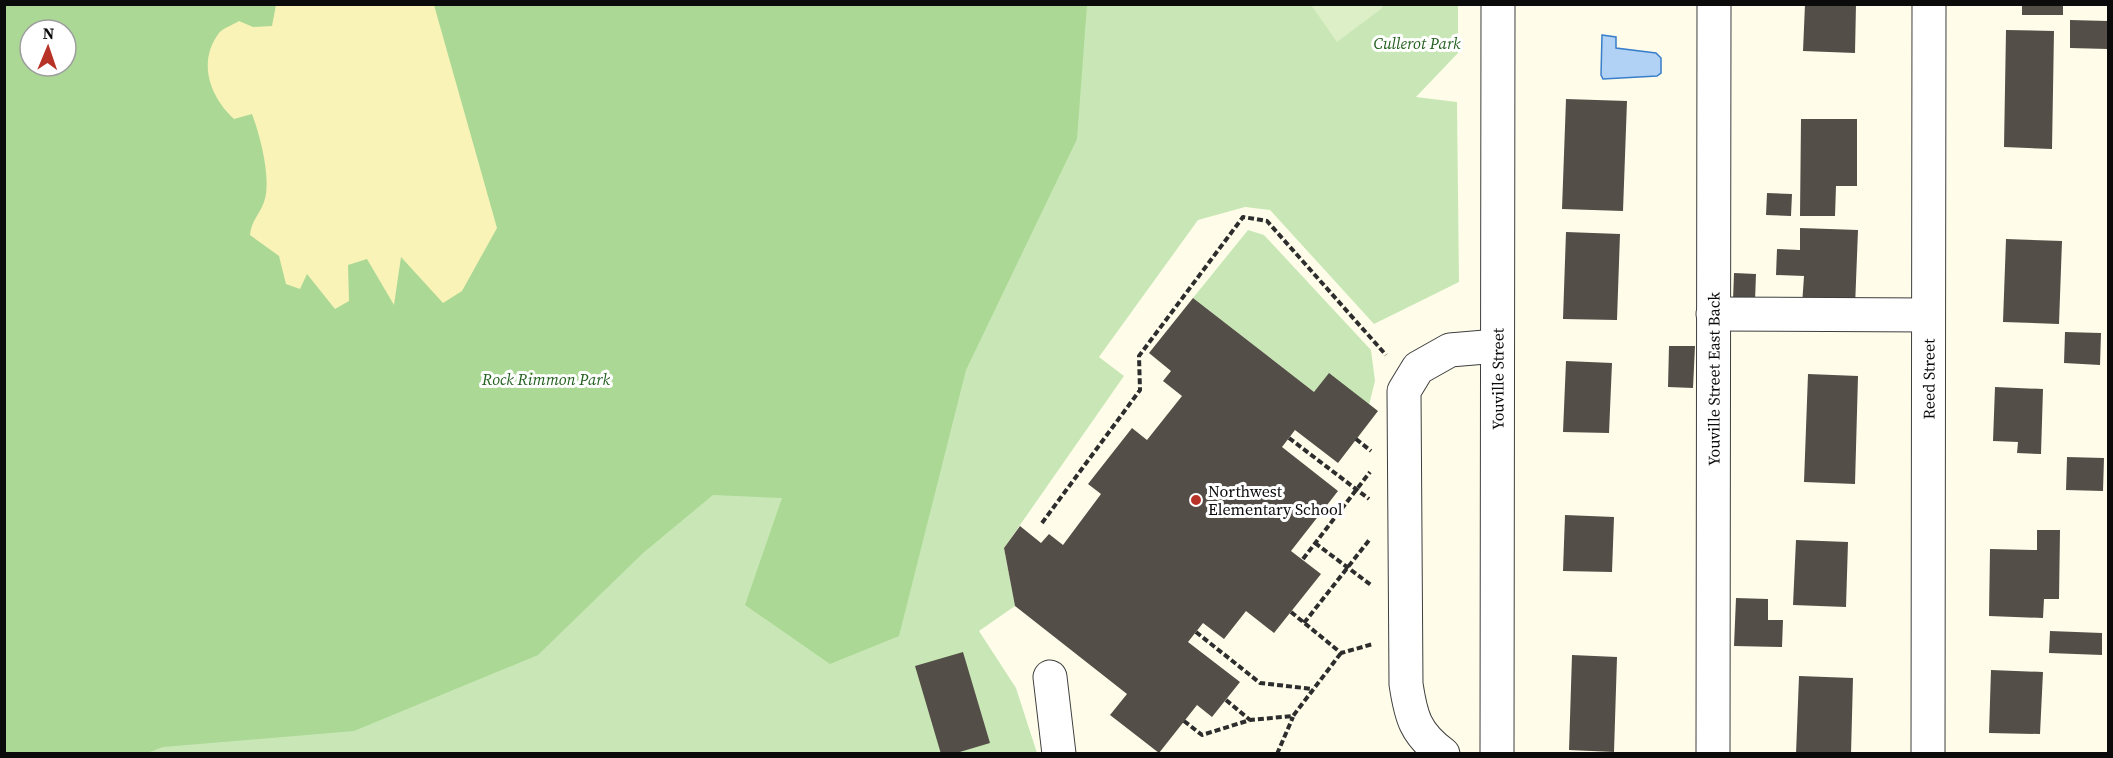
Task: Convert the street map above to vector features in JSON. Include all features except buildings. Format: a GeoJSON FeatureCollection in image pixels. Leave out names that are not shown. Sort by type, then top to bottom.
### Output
{"type":"FeatureCollection","features":[{"type":"Feature","properties":{"kind":"street","name":"Youville Street"},"geometry":{"type":"LineString","coordinates":[[1497,753],[1498,4]]}},
{"type":"Feature","properties":{"kind":"street","name":"Youville Street East Back"},"geometry":{"type":"LineString","coordinates":[[1713,753],[1714,4]]}},
{"type":"Feature","properties":{"kind":"street","name":"Reed Street"},"geometry":{"type":"LineString","coordinates":[[1928,753],[1929,4]]}},
{"type":"Feature","properties":{"kind":"street"},"geometry":{"type":"LineString","coordinates":[[1713,314],[1928,315]]}},
{"type":"Feature","properties":{"kind":"street"},"geometry":{"type":"LineString","coordinates":[[1443,753],[1426,741],[1410,713],[1406,684],[1404,392],[1418,368],[1450,350],[1497,346]]}},
{"type":"Feature","properties":{"kind":"street"},"geometry":{"type":"LineString","coordinates":[[1050,677],[1059,753]]}},
{"type":"Feature","properties":{"kind":"path"},"geometry":{"type":"LineString","coordinates":[[1042,523],[1140,390],[1139,356],[1242,217],[1267,221],[1410,382]]}},
{"type":"Feature","properties":{"kind":"path"},"geometry":{"type":"LineString","coordinates":[[1289,438],[1372,501]]}},
{"type":"Feature","properties":{"kind":"path"},"geometry":{"type":"LineString","coordinates":[[1356,439],[1372,452]]}},
{"type":"Feature","properties":{"kind":"path"},"geometry":{"type":"LineString","coordinates":[[1303,559],[1374,466]]}},
{"type":"Feature","properties":{"kind":"path"},"geometry":{"type":"LineString","coordinates":[[1304,623],[1373,535]]}},
{"type":"Feature","properties":{"kind":"path"},"geometry":{"type":"LineString","coordinates":[[1315,543],[1379,591]]}},
{"type":"Feature","properties":{"kind":"path"},"geometry":{"type":"LineString","coordinates":[[1291,612],[1341,652]]}},
{"type":"Feature","properties":{"kind":"path"},"geometry":{"type":"LineString","coordinates":[[1196,632],[1260,683],[1313,689]]}},
{"type":"Feature","properties":{"kind":"path"},"geometry":{"type":"LineString","coordinates":[[1277,753],[1293,716],[1341,652],[1380,642]]}},
{"type":"Feature","properties":{"kind":"path"},"geometry":{"type":"LineString","coordinates":[[1226,700],[1250,720]]}},
{"type":"Feature","properties":{"kind":"path"},"geometry":{"type":"LineString","coordinates":[[1184,721],[1202,735],[1250,720],[1293,716]]}},
{"type":"Feature","properties":{"kind":"green space","name":"Rock Rimmon Park"},"geometry":{"type":"Polygon","coordinates":[[[4,5],[1458,5],[1458,53],[1416,97],[1457,102],[1459,282],[1374,324],[1270,210],[1245,207],[1198,220],[1099,357],[1124,376],[1004,548],[1015,606],[979,631],[1016,688],[1037,753],[5,753],[4,5]]]}},
{"type":"Feature","properties":{"kind":"green space","name":"Rock Rimmon Park"},"geometry":{"type":"Polygon","coordinates":[[[4,5],[1087,5],[1077,139],[966,370],[899,636],[830,664],[745,605],[782,498],[713,495],[643,553],[538,655],[354,731],[163,747],[147,753],[5,753],[4,5]]]}},
{"type":"Feature","properties":{"kind":"green space"},"geometry":{"type":"Polygon","coordinates":[[[1311,5],[1384,5],[1337,42],[1311,5]]]}},
{"type":"Feature","properties":{"kind":"green space"},"geometry":{"type":"Polygon","coordinates":[[[1248,230],[1264,235],[1371,350],[1375,381],[1369,405],[1314,392],[1193,298],[1248,230]]]}},
{"type":"Feature","properties":{"kind":"sand"},"geometry":{"type":"Polygon","coordinates":[[[276,5],[434,5],[497,228],[462,291],[443,303],[401,257],[394,305],[367,259],[348,265],[349,301],[335,309],[307,274],[300,289],[286,284],[279,256],[250,235],[266,193],[266,170],[261,145],[252,114],[234,119],[218,100],[209,79],[209,56],[212,44],[219,33],[239,21],[253,27],[272,26],[276,5]]]}},
{"type":"Feature","properties":{"kind":"water"},"geometry":{"type":"Polygon","coordinates":[[[1602,35],[1616,37],[1616,48],[1656,53],[1661,58],[1661,73],[1657,76],[1603,79],[1601,75],[1602,35]]]}},
{"type":"Feature","properties":{"kind":"place","name":"Northwest Elementary School"},"geometry":{"type":"Point","coordinates":[1196,500]}},
{"type":"Feature","properties":{"kind":"park label","name":"Cullerot Park"},"geometry":{"type":"Point","coordinates":[1417,43]}}]}
